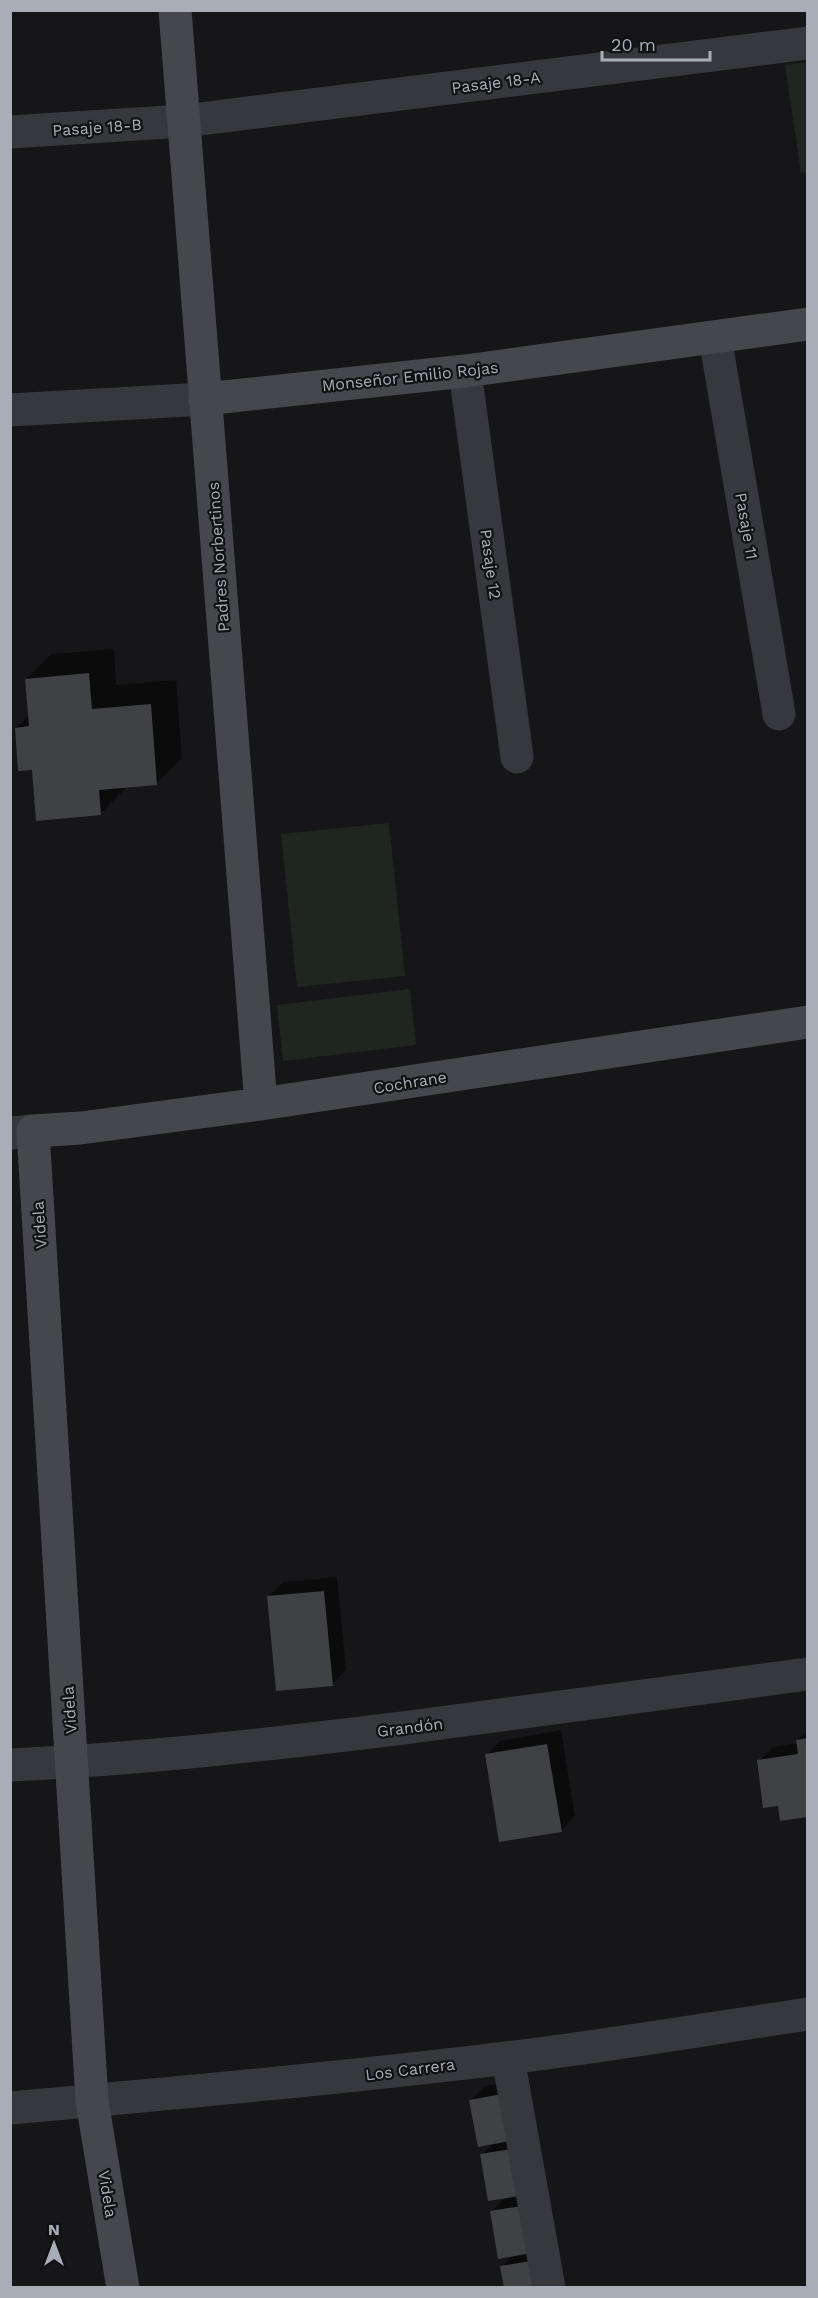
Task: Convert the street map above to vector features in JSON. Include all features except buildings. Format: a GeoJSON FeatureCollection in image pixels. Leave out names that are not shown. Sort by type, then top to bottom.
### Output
{"type":"FeatureCollection","features":[{"type":"Feature","properties":{"kind":"street","name":"Padres Norbertinos"},"geometry":{"type":"LineString","coordinates":[[175,10],[261,1104]]}},
{"type":"Feature","properties":{"kind":"street","name":"Pasaje 18-A"},"geometry":{"type":"LineString","coordinates":[[184,122],[807,43]]}},
{"type":"Feature","properties":{"kind":"street","name":"Pasaje 18-B"},"geometry":{"type":"LineString","coordinates":[[10,132],[184,122]]}},
{"type":"Feature","properties":{"kind":"street","name":"Monseñor Emilio Rojas"},"geometry":{"type":"LineString","coordinates":[[10,410],[205,399],[465,370],[807,324]]}},
{"type":"Feature","properties":{"kind":"street","name":"Pasaje 11"},"geometry":{"type":"LineString","coordinates":[[715,337],[779,714]]}},
{"type":"Feature","properties":{"kind":"street","name":"Pasaje 12"},"geometry":{"type":"LineString","coordinates":[[465,370],[517,757]]}},
{"type":"Feature","properties":{"kind":"street","name":"Cochrane"},"geometry":{"type":"LineString","coordinates":[[22,1132],[81,1128],[261,1104],[807,1022]]}},
{"type":"Feature","properties":{"kind":"street","name":"Videla"},"geometry":{"type":"LineString","coordinates":[[22,1132],[72,1762],[92,2101],[123,2288]]}},
{"type":"Feature","properties":{"kind":"street","name":"Grandón"},"geometry":{"type":"LineString","coordinates":[[10,1765],[72,1762],[297,1741],[807,1674]]}},
{"type":"Feature","properties":{"kind":"street","name":"Los Carrera"},"geometry":{"type":"LineString","coordinates":[[10,2108],[341,2077],[508,2058],[807,2014]]}},
{"type":"Feature","properties":{"kind":"street"},"geometry":{"type":"LineString","coordinates":[[508,2058],[549,2288]]}},
{"type":"Feature","properties":{"kind":"shaded area"},"geometry":{"type":"Polygon","coordinates":[[[807,62],[807,172],[801,173],[785,65],[807,62]]]}},
{"type":"Feature","properties":{"kind":"shaded area"},"geometry":{"type":"Polygon","coordinates":[[[389,823],[405,976],[297,987],[281,834],[389,823]]]}},
{"type":"Feature","properties":{"kind":"shaded area"},"geometry":{"type":"Polygon","coordinates":[[[410,989],[416,1045],[283,1061],[277,1005],[410,989]]]}}]}
